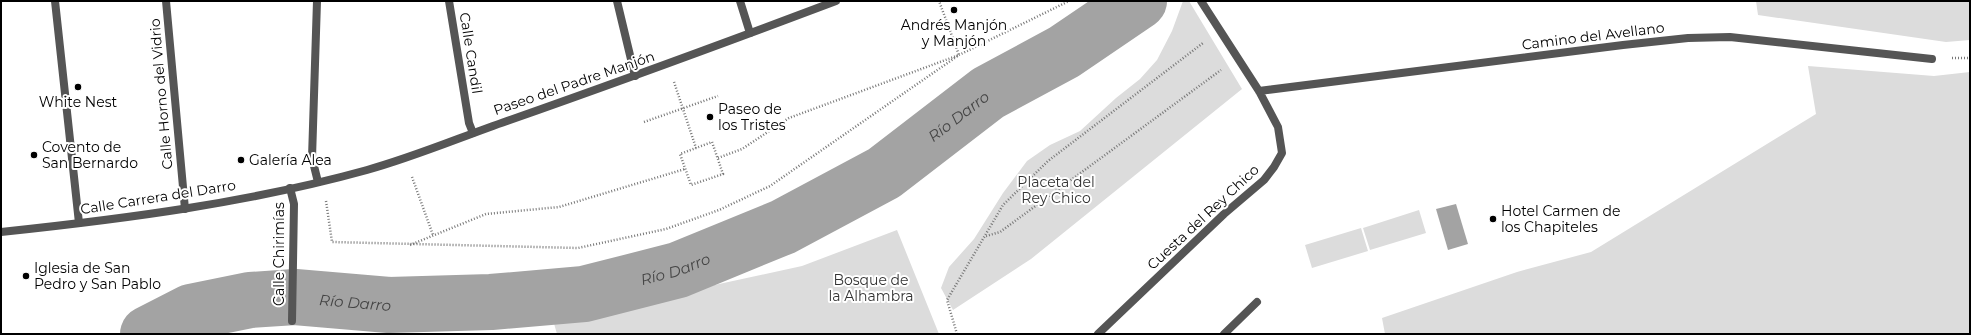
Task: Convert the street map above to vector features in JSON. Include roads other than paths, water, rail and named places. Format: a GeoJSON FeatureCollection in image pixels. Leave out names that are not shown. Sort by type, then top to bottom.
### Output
{"type":"FeatureCollection","features":[{"type":"Feature","properties":{"kind":"street"},"geometry":{"type":"LineString","coordinates":[[55,1],[80,223]]}},
{"type":"Feature","properties":{"kind":"street","name":"Calle Horno del Vidrio"},"geometry":{"type":"LineString","coordinates":[[166,1],[185,209]]}},
{"type":"Feature","properties":{"kind":"street"},"geometry":{"type":"LineString","coordinates":[[317,1],[312,158],[318,182]]}},
{"type":"Feature","properties":{"kind":"street","name":"Calle Candil"},"geometry":{"type":"LineString","coordinates":[[449,1],[469,123],[473,133]]}},
{"type":"Feature","properties":{"kind":"street"},"geometry":{"type":"LineString","coordinates":[[617,1],[635,76]]}},
{"type":"Feature","properties":{"kind":"street"},"geometry":{"type":"LineString","coordinates":[[740,1],[750,33]]}},
{"type":"Feature","properties":{"kind":"street","name":"Paseo del Padre Manjón"},"geometry":{"type":"LineString","coordinates":[[318,182],[369,169],[473,133],[635,76],[836,1]]}},
{"type":"Feature","properties":{"kind":"street","name":"Cuesta del Rey Chico"},"geometry":{"type":"LineString","coordinates":[[1098,334],[1224,214],[1264,180],[1274,168],[1282,153],[1278,127],[1259,91],[1201,1]]}},
{"type":"Feature","properties":{"kind":"street","name":"Camino del Avellano"},"geometry":{"type":"LineString","coordinates":[[1259,91],[1688,38],[1730,37],[1932,58]]}},
{"type":"Feature","properties":{"kind":"street","name":"Calle Carrera del Darro"},"geometry":{"type":"LineString","coordinates":[[1,232],[185,209],[318,182]]}},
{"type":"Feature","properties":{"kind":"street","name":"Calle Chirimías"},"geometry":{"type":"LineString","coordinates":[[290,188],[294,204],[292,321]]}},
{"type":"Feature","properties":{"kind":"street"},"geometry":{"type":"LineString","coordinates":[[1224,334],[1257,302]]}},
{"type":"Feature","properties":{"kind":"waterway","name":"Río Darro"},"geometry":{"type":"LineString","coordinates":[[148,334],[191,312],[250,300],[295,297],[389,305],[491,302],[584,294],[678,270],[783,227],[884,173],[988,93],[1064,52],[1139,1]]}},
{"type":"Feature","properties":{"kind":"place","name":"Andrés Manjón y Manjón"},"geometry":{"type":"Point","coordinates":[954,10]}},
{"type":"Feature","properties":{"kind":"place","name":"White Nest"},"geometry":{"type":"Point","coordinates":[78,87]}},
{"type":"Feature","properties":{"kind":"place","name":"Paseo de los Tristes"},"geometry":{"type":"Point","coordinates":[710,117]}},
{"type":"Feature","properties":{"kind":"place","name":"Covento de San Bernardo"},"geometry":{"type":"Point","coordinates":[34,155]}},
{"type":"Feature","properties":{"kind":"place","name":"Galería Alea"},"geometry":{"type":"Point","coordinates":[241,160]}},
{"type":"Feature","properties":{"kind":"place","name":"Hotel Carmen de los Chapiteles"},"geometry":{"type":"Point","coordinates":[1493,219]}},
{"type":"Feature","properties":{"kind":"place","name":"Iglesia de San Pedro y San Pablo"},"geometry":{"type":"Point","coordinates":[26,276]}},
{"type":"Feature","properties":{"kind":"park label","name":"Placeta del Rey Chico"},"geometry":{"type":"Point","coordinates":[1056,190]}},
{"type":"Feature","properties":{"kind":"park label","name":"Bosque de la Alhambra"},"geometry":{"type":"Point","coordinates":[871,288]}}]}
